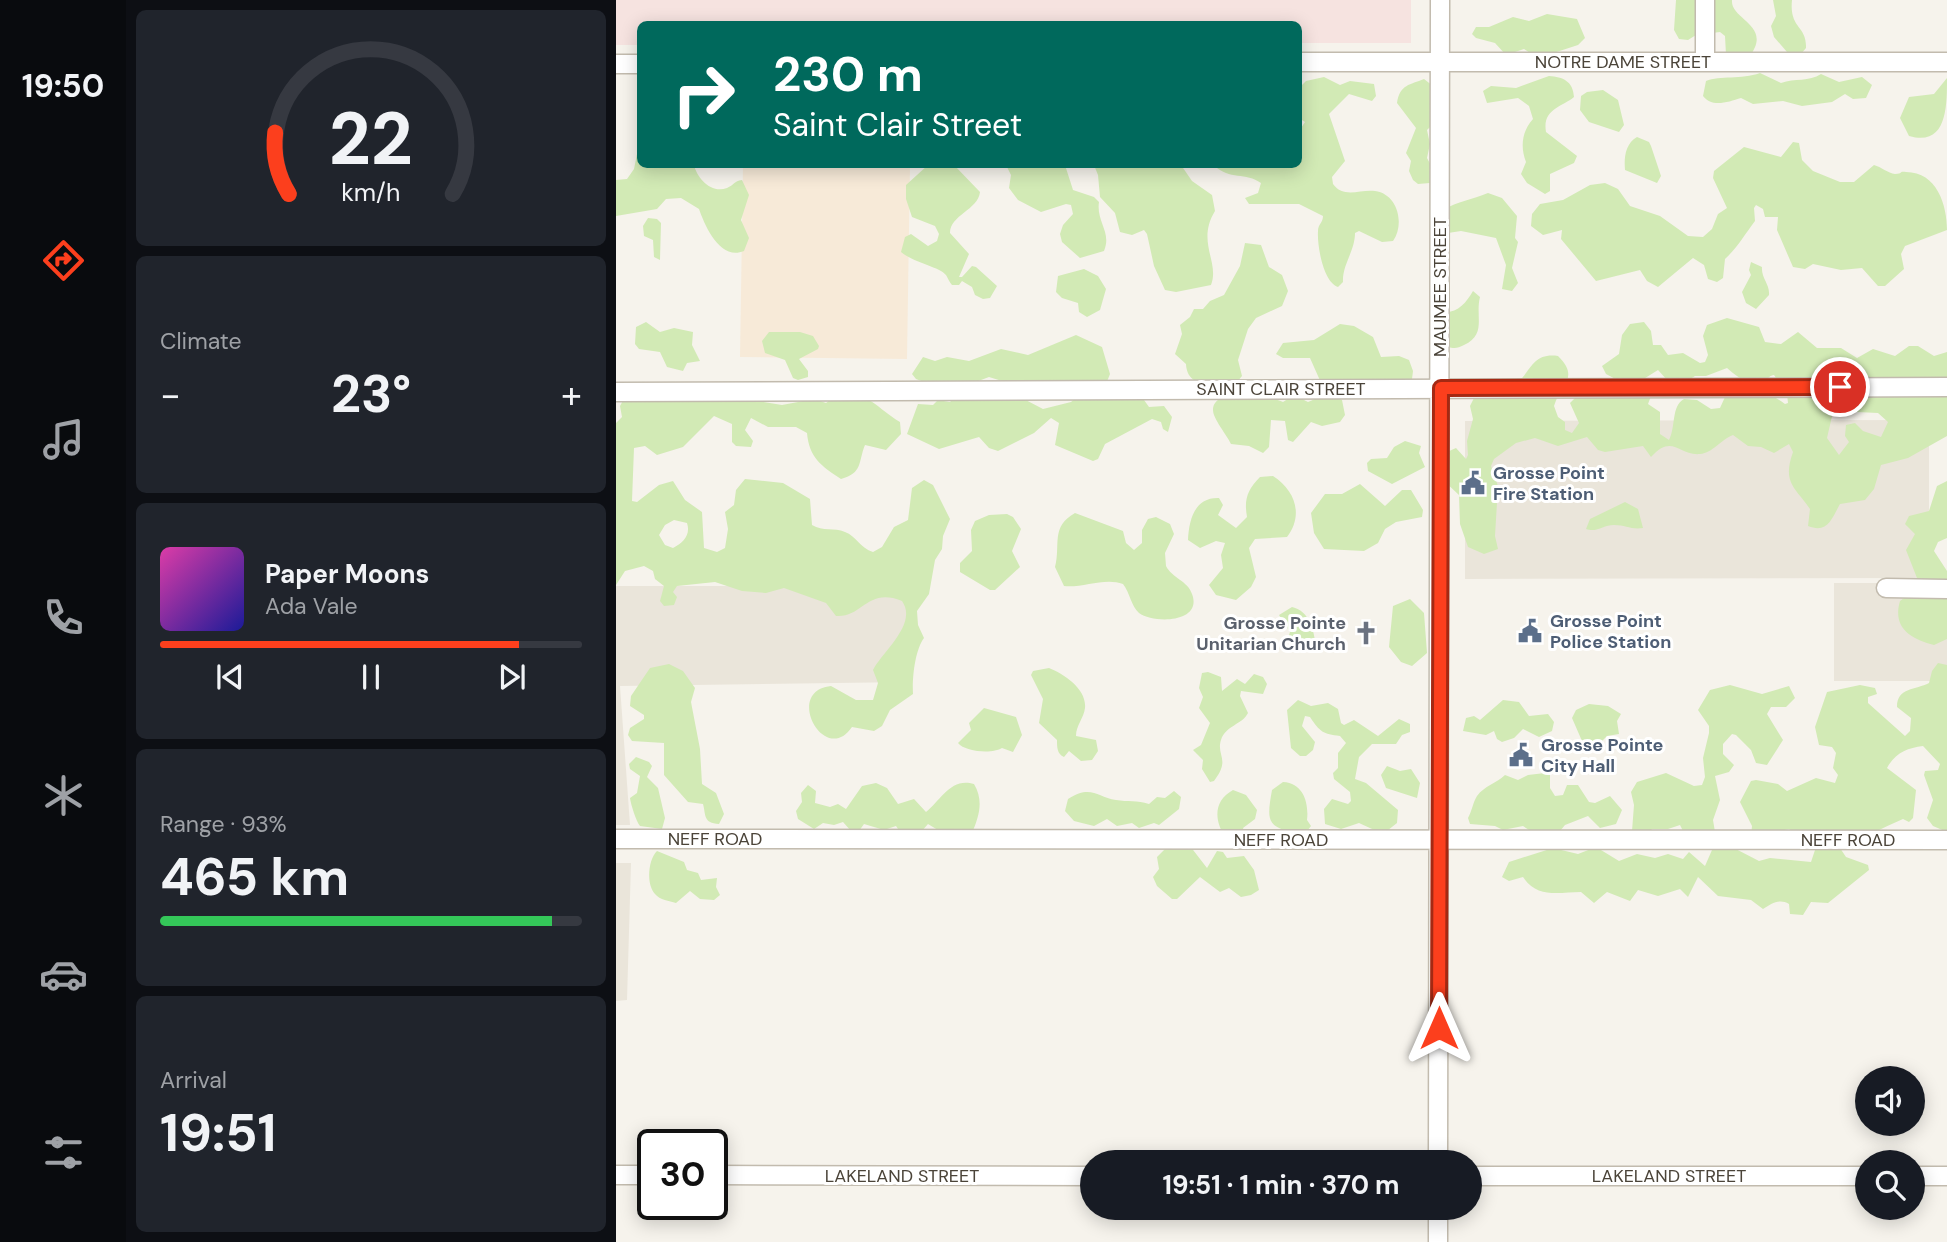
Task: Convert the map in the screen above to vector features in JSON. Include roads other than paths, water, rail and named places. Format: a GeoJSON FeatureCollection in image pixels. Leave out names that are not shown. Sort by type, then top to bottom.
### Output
{"type":"FeatureCollection","features":[{"type":"Feature","properties":{"kind":"street","name":"MAUMEE STREET"},"geometry":{"type":"LineString","coordinates":[[1438,1150],[1440,0]]}},
{"type":"Feature","properties":{"kind":"street"},"geometry":{"type":"LineString","coordinates":[[1705,0],[1705,62]]}},
{"type":"Feature","properties":{"kind":"street","name":"NOTRE DAME STREET"},"geometry":{"type":"LineString","coordinates":[[1302,62],[1947,62]]}},
{"type":"Feature","properties":{"kind":"street"},"geometry":{"type":"LineString","coordinates":[[616,64],[637,64]]}},
{"type":"Feature","properties":{"kind":"street","name":"SAINT CLAIR STREET"},"geometry":{"type":"LineString","coordinates":[[616,392],[1947,387]]}},
{"type":"Feature","properties":{"kind":"street"},"geometry":{"type":"LineString","coordinates":[[1886,588],[1947,589]]}},
{"type":"Feature","properties":{"kind":"street","name":"NEFF ROAD"},"geometry":{"type":"LineString","coordinates":[[616,839],[1947,840]]}},
{"type":"Feature","properties":{"kind":"street"},"geometry":{"type":"LineString","coordinates":[[616,1175],[637,1175]]}},
{"type":"Feature","properties":{"kind":"street","name":"LAKELAND STREET"},"geometry":{"type":"LineString","coordinates":[[728,1175],[1080,1176]]}},
{"type":"Feature","properties":{"kind":"street","name":"LAKELAND STREET"},"geometry":{"type":"LineString","coordinates":[[1482,1176],[1855,1176]]}},
{"type":"Feature","properties":{"kind":"street"},"geometry":{"type":"LineString","coordinates":[[1925,1176],[1947,1176]]}},
{"type":"Feature","properties":{"kind":"street"},"geometry":{"type":"LineString","coordinates":[[1438,1220],[1438,1242]]}},
{"type":"Feature","properties":{"kind":"place","name":"Grosse Point Fire Station"},"geometry":{"type":"Point","coordinates":[1473,483]}},
{"type":"Feature","properties":{"kind":"place","name":"Grosse Point Police Station"},"geometry":{"type":"Point","coordinates":[1530,631]}},
{"type":"Feature","properties":{"kind":"place","name":"Grosse Pointe Unitarian Church"},"geometry":{"type":"Point","coordinates":[1366,633]}},
{"type":"Feature","properties":{"kind":"place","name":"Grosse Pointe City Hall"},"geometry":{"type":"Point","coordinates":[1521,755]}}]}
